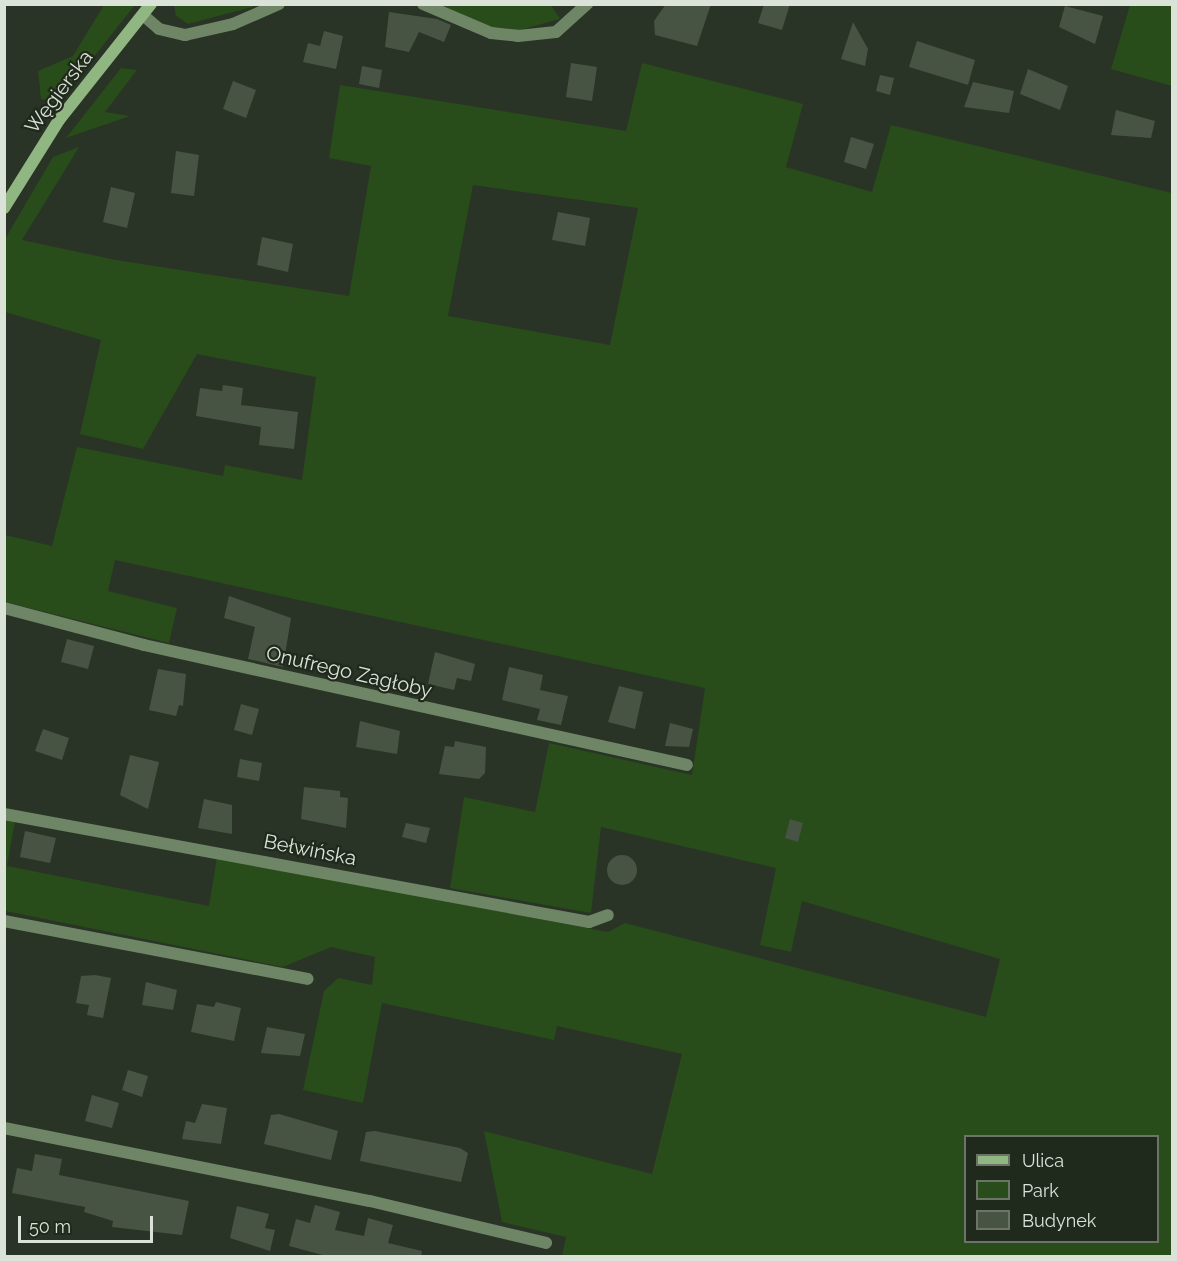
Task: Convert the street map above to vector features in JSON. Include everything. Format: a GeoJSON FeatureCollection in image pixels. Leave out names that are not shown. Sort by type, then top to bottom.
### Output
{"type":"FeatureCollection","features":[{"type":"Feature","properties":{"kind":"main road","name":"Węgierska"},"geometry":{"type":"LineString","coordinates":[[4,208],[58,120],[151,4]]}},
{"type":"Feature","properties":{"kind":"street"},"geometry":{"type":"LineString","coordinates":[[143,15],[159,29],[185,34],[233,24],[279,4]]}},
{"type":"Feature","properties":{"kind":"street"},"geometry":{"type":"LineString","coordinates":[[423,4],[491,33],[518,36],[556,32],[587,4]]}},
{"type":"Feature","properties":{"kind":"street","name":"Onufrego Zagłoby"},"geometry":{"type":"LineString","coordinates":[[4,608],[156,648],[687,765]]}},
{"type":"Feature","properties":{"kind":"street","name":"Bełwińska"},"geometry":{"type":"LineString","coordinates":[[4,814],[589,922],[608,915]]}},
{"type":"Feature","properties":{"kind":"street"},"geometry":{"type":"LineString","coordinates":[[4,921],[308,980]]}},
{"type":"Feature","properties":{"kind":"street"},"geometry":{"type":"LineString","coordinates":[[4,1128],[370,1201],[546,1243]]}},
{"type":"Feature","properties":{"kind":"green space"},"geometry":{"type":"Polygon","coordinates":[[[174,4],[260,5],[188,24],[176,16],[174,4]]]}},
{"type":"Feature","properties":{"kind":"green space"},"geometry":{"type":"Polygon","coordinates":[[[104,5],[135,5],[57,103],[41,99],[38,71],[73,56],[104,5]]]}},
{"type":"Feature","properties":{"kind":"green space"},"geometry":{"type":"Polygon","coordinates":[[[432,5],[551,5],[560,19],[516,31],[495,29],[432,5]]]}},
{"type":"Feature","properties":{"kind":"green space"},"geometry":{"type":"Polygon","coordinates":[[[1130,5],[1172,5],[1172,86],[1111,69],[1130,5]]]}},
{"type":"Feature","properties":{"kind":"green space"},"geometry":{"type":"Polygon","coordinates":[[[642,63],[803,104],[786,167],[872,192],[891,125],[1172,193],[1172,1256],[562,1256],[566,1237],[502,1222],[484,1131],[652,1174],[682,1054],[557,1026],[554,1040],[382,1003],[363,1103],[303,1090],[324,991],[338,978],[372,985],[375,957],[331,947],[283,967],[5,911],[5,818],[15,821],[7,866],[209,906],[217,857],[608,932],[625,923],[986,1017],[1000,959],[802,901],[791,952],[760,945],[776,868],[601,827],[591,913],[450,888],[464,797],[535,812],[549,743],[692,775],[705,688],[115,560],[108,591],[177,608],[169,643],[5,602],[5,535],[52,546],[77,447],[223,476],[225,465],[302,480],[316,377],[197,354],[143,449],[80,434],[101,340],[5,312],[5,239],[53,157],[79,147],[22,240],[116,260],[349,296],[371,166],[329,158],[340,85],[626,131],[642,63]],[[473,185],[448,316],[610,345],[638,208],[473,185]]]}},
{"type":"Feature","properties":{"kind":"green space"},"geometry":{"type":"Polygon","coordinates":[[[121,68],[137,70],[105,112],[130,116],[66,138],[121,68]]]}},
{"type":"Feature","properties":{"kind":"building"},"geometry":{"type":"Polygon","coordinates":[[[666,4],[711,4],[697,46],[655,35],[654,21],[666,4]]]}},
{"type":"Feature","properties":{"kind":"building"},"geometry":{"type":"Polygon","coordinates":[[[764,4],[790,4],[782,30],[758,23],[764,4]]]}},
{"type":"Feature","properties":{"kind":"building"},"geometry":{"type":"Polygon","coordinates":[[[1065,6],[1103,16],[1095,44],[1059,27],[1065,6]]]}},
{"type":"Feature","properties":{"kind":"building"},"geometry":{"type":"Polygon","coordinates":[[[389,12],[437,19],[451,25],[444,42],[419,32],[409,52],[385,47],[389,12]]]}},
{"type":"Feature","properties":{"kind":"building"},"geometry":{"type":"Polygon","coordinates":[[[853,22],[868,49],[865,66],[841,59],[853,22]]]}},
{"type":"Feature","properties":{"kind":"building"},"geometry":{"type":"Polygon","coordinates":[[[324,31],[343,36],[336,69],[303,62],[308,43],[320,46],[324,31]]]}},
{"type":"Feature","properties":{"kind":"building"},"geometry":{"type":"Polygon","coordinates":[[[917,41],[975,60],[968,85],[909,67],[917,41]]]}},
{"type":"Feature","properties":{"kind":"building"},"geometry":{"type":"Polygon","coordinates":[[[571,63],[597,67],[592,101],[566,97],[571,63]]]}},
{"type":"Feature","properties":{"kind":"building"},"geometry":{"type":"Polygon","coordinates":[[[362,66],[382,70],[379,88],[359,84],[362,66]]]}},
{"type":"Feature","properties":{"kind":"building"},"geometry":{"type":"Polygon","coordinates":[[[1028,69],[1068,86],[1060,110],[1020,94],[1028,69]]]}},
{"type":"Feature","properties":{"kind":"building"},"geometry":{"type":"Polygon","coordinates":[[[880,75],[894,78],[890,95],[876,91],[880,75]]]}},
{"type":"Feature","properties":{"kind":"building"},"geometry":{"type":"Polygon","coordinates":[[[233,81],[256,90],[246,118],[223,109],[233,81]]]}},
{"type":"Feature","properties":{"kind":"building"},"geometry":{"type":"Polygon","coordinates":[[[973,82],[1014,91],[1009,113],[964,107],[973,82]]]}},
{"type":"Feature","properties":{"kind":"building"},"geometry":{"type":"Polygon","coordinates":[[[1116,110],[1155,121],[1151,138],[1111,135],[1116,110]]]}},
{"type":"Feature","properties":{"kind":"building"},"geometry":{"type":"Polygon","coordinates":[[[851,137],[874,144],[866,169],[844,162],[851,137]]]}},
{"type":"Feature","properties":{"kind":"building"},"geometry":{"type":"Polygon","coordinates":[[[176,151],[199,155],[194,196],[171,193],[176,151]]]}},
{"type":"Feature","properties":{"kind":"building"},"geometry":{"type":"Polygon","coordinates":[[[111,187],[135,193],[127,228],[103,222],[111,187]]]}},
{"type":"Feature","properties":{"kind":"building"},"geometry":{"type":"Polygon","coordinates":[[[558,212],[590,218],[585,246],[552,240],[558,212]]]}},
{"type":"Feature","properties":{"kind":"building"},"geometry":{"type":"Polygon","coordinates":[[[262,237],[293,244],[288,272],[257,265],[262,237]]]}},
{"type":"Feature","properties":{"kind":"building"},"geometry":{"type":"Polygon","coordinates":[[[223,385],[243,388],[241,405],[298,412],[294,449],[259,445],[261,427],[196,416],[200,388],[222,391],[223,385]]]}},
{"type":"Feature","properties":{"kind":"building"},"geometry":{"type":"Polygon","coordinates":[[[229,596],[291,618],[283,667],[248,659],[255,627],[224,618],[229,596]]]}},
{"type":"Feature","properties":{"kind":"building"},"geometry":{"type":"Polygon","coordinates":[[[67,639],[94,646],[88,669],[61,662],[67,639]]]}},
{"type":"Feature","properties":{"kind":"building"},"geometry":{"type":"Polygon","coordinates":[[[435,652],[475,664],[471,681],[457,678],[454,690],[428,684],[435,652]]]}},
{"type":"Feature","properties":{"kind":"building"},"geometry":{"type":"Polygon","coordinates":[[[509,667],[543,675],[540,690],[568,696],[561,725],[537,720],[540,709],[502,700],[509,667]]]}},
{"type":"Feature","properties":{"kind":"building"},"geometry":{"type":"Polygon","coordinates":[[[158,669],[186,674],[183,706],[179,705],[176,716],[149,710],[158,669]]]}},
{"type":"Feature","properties":{"kind":"building"},"geometry":{"type":"Polygon","coordinates":[[[619,686],[643,692],[635,729],[608,722],[619,686]]]}},
{"type":"Feature","properties":{"kind":"building"},"geometry":{"type":"Polygon","coordinates":[[[241,704],[259,709],[252,735],[234,730],[241,704]]]}},
{"type":"Feature","properties":{"kind":"building"},"geometry":{"type":"Polygon","coordinates":[[[360,721],[400,731],[397,754],[356,747],[360,721]]]}},
{"type":"Feature","properties":{"kind":"building"},"geometry":{"type":"Polygon","coordinates":[[[670,723],[693,729],[689,747],[665,746],[670,723]]]}},
{"type":"Feature","properties":{"kind":"building"},"geometry":{"type":"Polygon","coordinates":[[[43,729],[69,738],[62,760],[35,751],[43,729]]]}},
{"type":"Feature","properties":{"kind":"building"},"geometry":{"type":"Polygon","coordinates":[[[455,741],[486,747],[485,773],[479,779],[439,774],[445,746],[454,747],[455,741]]]}},
{"type":"Feature","properties":{"kind":"building"},"geometry":{"type":"Polygon","coordinates":[[[130,755],[159,762],[148,809],[120,795],[130,755]]]}},
{"type":"Feature","properties":{"kind":"building"},"geometry":{"type":"Polygon","coordinates":[[[240,759],[262,763],[259,781],[237,777],[240,759]]]}},
{"type":"Feature","properties":{"kind":"building"},"geometry":{"type":"Polygon","coordinates":[[[304,787],[340,791],[340,797],[348,798],[346,828],[301,819],[304,787]]]}},
{"type":"Feature","properties":{"kind":"building"},"geometry":{"type":"Polygon","coordinates":[[[204,799],[232,805],[232,834],[198,828],[204,799]]]}},
{"type":"Feature","properties":{"kind":"building"},"geometry":{"type":"Polygon","coordinates":[[[790,819],[803,823],[798,842],[785,838],[790,819]]]}},
{"type":"Feature","properties":{"kind":"building"},"geometry":{"type":"Polygon","coordinates":[[[406,823],[430,828],[426,843],[402,837],[406,823]]]}},
{"type":"Feature","properties":{"kind":"building"},"geometry":{"type":"Polygon","coordinates":[[[25,831],[56,838],[50,863],[20,857],[25,831]]]}},
{"type":"Feature","properties":{"kind":"building"},"geometry":{"type":"Polygon","coordinates":[[[622,855],[633,859],[637,870],[633,881],[622,885],[611,881],[607,870],[611,859],[622,855]]]}},
{"type":"Feature","properties":{"kind":"building"},"geometry":{"type":"Polygon","coordinates":[[[95,975],[111,978],[103,1018],[87,1015],[89,1005],[76,1003],[81,976],[95,975]]]}},
{"type":"Feature","properties":{"kind":"building"},"geometry":{"type":"Polygon","coordinates":[[[146,982],[177,990],[173,1010],[142,1005],[146,982]]]}},
{"type":"Feature","properties":{"kind":"building"},"geometry":{"type":"Polygon","coordinates":[[[216,1002],[241,1008],[234,1041],[191,1032],[197,1004],[214,1007],[216,1002]]]}},
{"type":"Feature","properties":{"kind":"building"},"geometry":{"type":"Polygon","coordinates":[[[267,1027],[305,1034],[300,1056],[261,1053],[267,1027]]]}},
{"type":"Feature","properties":{"kind":"building"},"geometry":{"type":"Polygon","coordinates":[[[128,1070],[148,1076],[142,1097],[122,1090],[128,1070]]]}},
{"type":"Feature","properties":{"kind":"building"},"geometry":{"type":"Polygon","coordinates":[[[92,1095],[119,1103],[112,1128],[85,1121],[92,1095]]]}},
{"type":"Feature","properties":{"kind":"building"},"geometry":{"type":"Polygon","coordinates":[[[202,1104],[227,1108],[221,1144],[182,1139],[186,1121],[195,1123],[202,1104]]]}},
{"type":"Feature","properties":{"kind":"building"},"geometry":{"type":"Polygon","coordinates":[[[279,1114],[338,1131],[331,1160],[264,1144],[271,1115],[279,1114]]]}},
{"type":"Feature","properties":{"kind":"building"},"geometry":{"type":"Polygon","coordinates":[[[375,1131],[460,1148],[468,1153],[461,1182],[360,1161],[366,1132],[375,1131]]]}},
{"type":"Feature","properties":{"kind":"building"},"geometry":{"type":"Polygon","coordinates":[[[35,1154],[62,1159],[59,1175],[189,1201],[182,1235],[112,1227],[113,1221],[84,1212],[85,1207],[12,1193],[17,1168],[32,1171],[35,1154]]]}},
{"type":"Feature","properties":{"kind":"building"},"geometry":{"type":"Polygon","coordinates":[[[315,1205],[340,1212],[335,1230],[364,1236],[368,1218],[393,1225],[388,1243],[422,1251],[421,1257],[330,1257],[289,1246],[296,1219],[310,1223],[315,1205]]]}},
{"type":"Feature","properties":{"kind":"building"},"geometry":{"type":"Polygon","coordinates":[[[237,1206],[269,1214],[265,1228],[275,1230],[270,1251],[230,1238],[237,1206]]]}}]}
